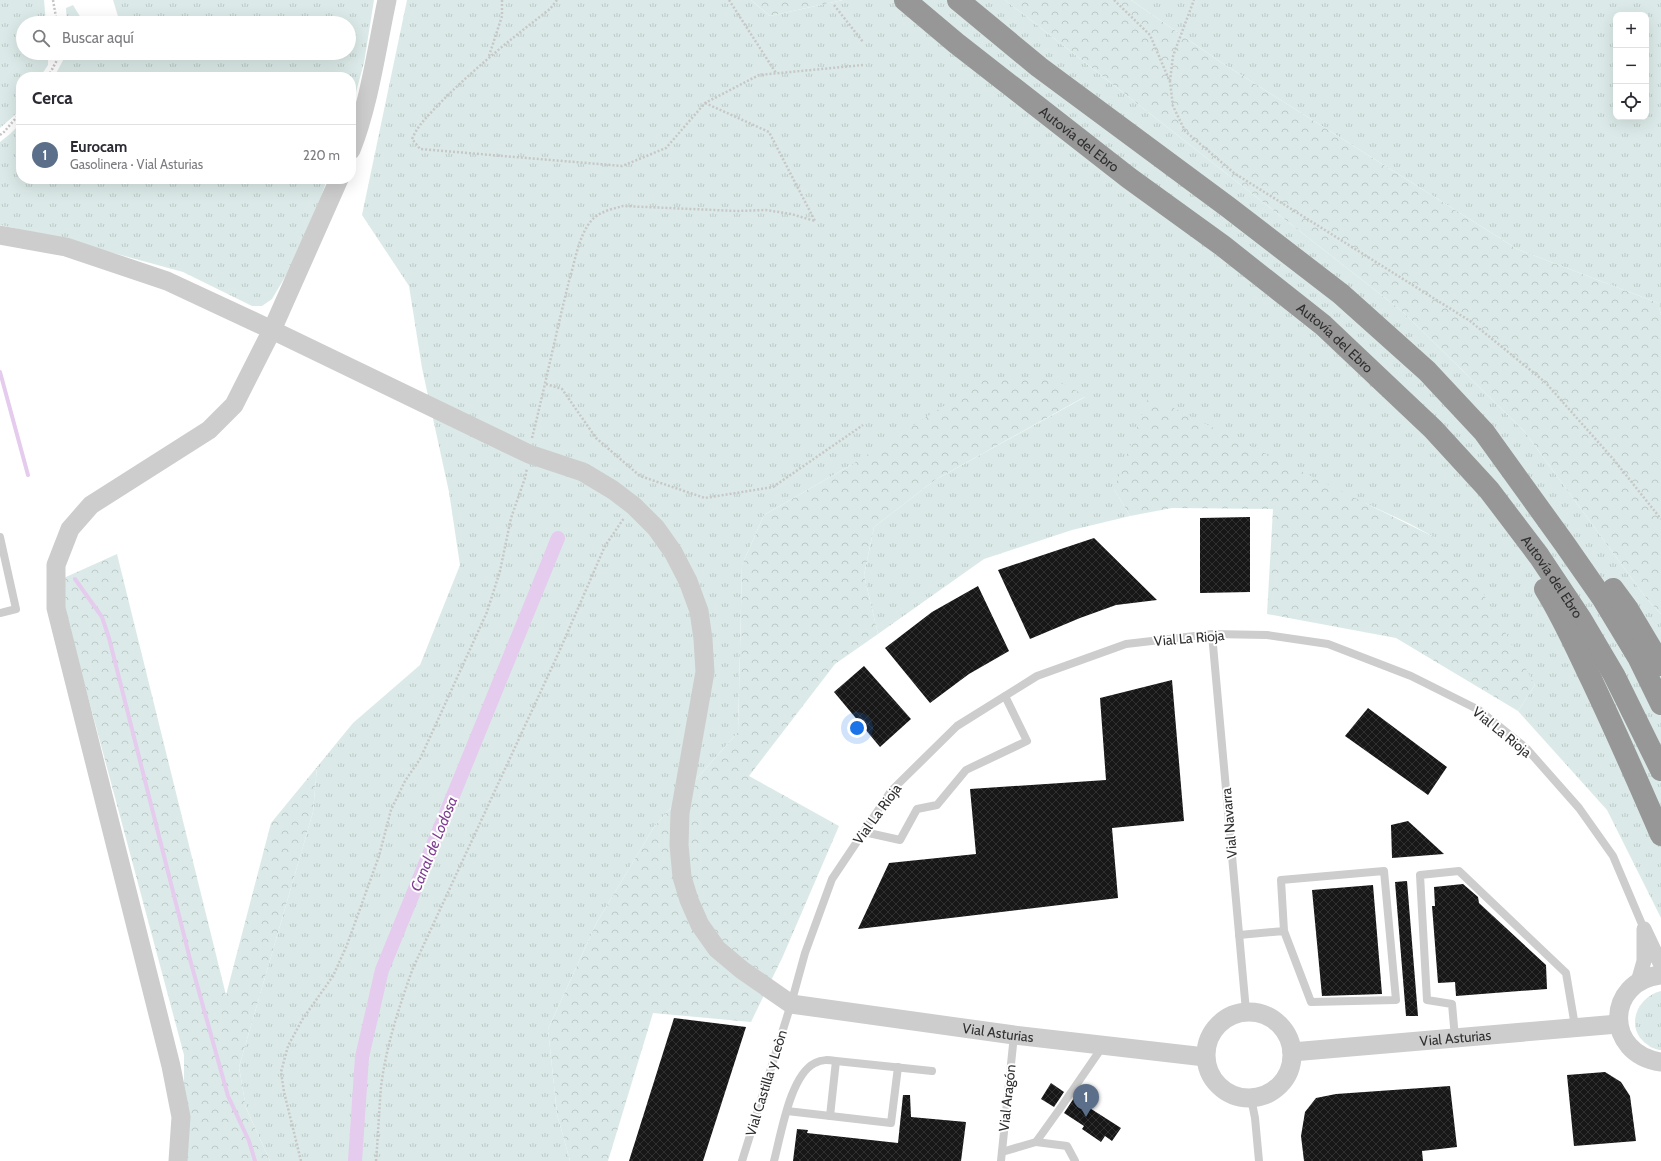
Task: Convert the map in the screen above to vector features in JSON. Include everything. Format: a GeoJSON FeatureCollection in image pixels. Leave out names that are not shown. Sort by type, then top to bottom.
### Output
{"type":"FeatureCollection","features":[{"type":"Feature","properties":{"kind":"highway","name":"Autovía del Ebro"},"geometry":{"type":"LineString","coordinates":[[905,0],[1116,168],[1223,246],[1323,325],[1433,429],[1489,490],[1548,569],[1581,619],[1614,675],[1661,770]]}},
{"type":"Feature","properties":{"kind":"highway"},"geometry":{"type":"LineString","coordinates":[[958,0],[1039,67],[1228,207],[1341,294],[1426,371],[1484,432],[1534,480],[1627,608],[1661,665]]}},
{"type":"Feature","properties":{"kind":"highway"},"geometry":{"type":"LineString","coordinates":[[1433,429],[1492,514],[1527,560],[1555,606],[1622,744],[1661,835]]}},
{"type":"Feature","properties":{"kind":"highway"},"geometry":{"type":"LineString","coordinates":[[1484,432],[1603,599],[1638,657],[1661,704]]}},
{"type":"Feature","properties":{"kind":"street"},"geometry":{"type":"LineString","coordinates":[[356,138],[371,79],[387,0]]}},
{"type":"Feature","properties":{"kind":"street"},"geometry":{"type":"LineString","coordinates":[[178,1161],[180,1117],[171,1066],[56,608],[56,565],[70,529],[91,505],[210,430],[234,405],[272,330],[337,184]]}},
{"type":"Feature","properties":{"kind":"street"},"geometry":{"type":"LineString","coordinates":[[0,235],[66,246],[167,281],[529,454],[582,472],[613,490],[634,506],[656,528],[673,552],[688,581],[699,611],[703,639],[705,672],[680,813],[679,845],[682,877],[700,925],[717,949],[742,970],[791,1004]]}},
{"type":"Feature","properties":{"kind":"street"},"geometry":{"type":"LineString","coordinates":[[1644,929],[1661,965]]}},
{"type":"Feature","properties":{"kind":"street"},"geometry":{"type":"LineString","coordinates":[[1638,982],[1644,961],[1644,929]]}},
{"type":"Feature","properties":{"kind":"street"},"geometry":{"type":"LineString","coordinates":[[1661,975],[1650,976],[1638,982],[1627,993],[1620,1007],[1618,1024],[1628,1045],[1636,1053],[1649,1060],[1661,1062]]}},
{"type":"Feature","properties":{"kind":"street","name":"Vial Asturias"},"geometry":{"type":"LineString","coordinates":[[791,1004],[1014,1035],[1205,1057]]}},
{"type":"Feature","properties":{"kind":"street"},"geometry":{"type":"LineString","coordinates":[[1246,1011],[1263,1013],[1278,1022],[1288,1035],[1292,1052],[1290,1069],[1281,1083],[1268,1094],[1252,1098],[1234,1096],[1220,1087],[1209,1074],[1205,1057],[1207,1040],[1216,1026],[1229,1015],[1246,1011]]}},
{"type":"Feature","properties":{"kind":"street","name":"Vial Asturias"},"geometry":{"type":"LineString","coordinates":[[1292,1052],[1575,1026],[1618,1024]]}},
{"type":"Feature","properties":{"kind":"lane"},"geometry":{"type":"LineString","coordinates":[[0,537],[16,609],[0,613]]}},
{"type":"Feature","properties":{"kind":"lane","name":"Vial La Rioja"},"geometry":{"type":"LineString","coordinates":[[791,1004],[805,953],[832,879],[891,791],[957,726],[1037,676],[1126,644],[1212,634],[1267,635],[1328,644],[1411,676],[1479,710],[1526,748],[1579,808],[1613,856],[1644,929]]}},
{"type":"Feature","properties":{"kind":"lane","name":"Vial Navarra"},"geometry":{"type":"LineString","coordinates":[[1212,634],[1246,1011]]}},
{"type":"Feature","properties":{"kind":"lane"},"geometry":{"type":"LineString","coordinates":[[864,832],[900,840],[917,809],[937,805],[966,770],[1028,741],[1005,696]]}},
{"type":"Feature","properties":{"kind":"lane"},"geometry":{"type":"LineString","coordinates":[[1456,1038],[1452,1004],[1427,1000],[1420,875],[1459,871],[1566,973],[1575,1026]]}},
{"type":"Feature","properties":{"kind":"lane"},"geometry":{"type":"LineString","coordinates":[[1384,872],[1396,1000],[1311,1002],[1284,931],[1281,880],[1384,872]]}},
{"type":"Feature","properties":{"kind":"lane"},"geometry":{"type":"LineString","coordinates":[[1239,935],[1284,931]]}},
{"type":"Feature","properties":{"kind":"lane","name":"Vial Castilla y Leòn"},"geometry":{"type":"LineString","coordinates":[[742,1161],[791,1004]]}},
{"type":"Feature","properties":{"kind":"lane","name":"Vial Aragón"},"geometry":{"type":"LineString","coordinates":[[1001,1161],[1014,1035]]}},
{"type":"Feature","properties":{"kind":"lane"},"geometry":{"type":"LineString","coordinates":[[1036,1142],[1103,1046]]}},
{"type":"Feature","properties":{"kind":"lane"},"geometry":{"type":"LineString","coordinates":[[774,1161],[795,1087],[808,1068],[815,1062],[824,1060],[932,1071]]}},
{"type":"Feature","properties":{"kind":"lane"},"geometry":{"type":"LineString","coordinates":[[830,1116],[836,1061]]}},
{"type":"Feature","properties":{"kind":"lane"},"geometry":{"type":"LineString","coordinates":[[787,1111],[891,1124],[898,1067]]}},
{"type":"Feature","properties":{"kind":"lane"},"geometry":{"type":"LineString","coordinates":[[1252,1098],[1259,1161]]}},
{"type":"Feature","properties":{"kind":"lane"},"geometry":{"type":"LineString","coordinates":[[1002,1152],[1036,1142],[1067,1146],[1075,1161]]}},
{"type":"Feature","properties":{"kind":"path"},"geometry":{"type":"LineString","coordinates":[[53,0],[56,16]]}},
{"type":"Feature","properties":{"kind":"path"},"geometry":{"type":"LineString","coordinates":[[489,57],[502,16],[502,0]]}},
{"type":"Feature","properties":{"kind":"path"},"geometry":{"type":"LineString","coordinates":[[557,0],[550,9],[467,75],[417,127],[412,139],[420,149],[622,166],[666,148],[705,103],[760,75],[863,65]]}},
{"type":"Feature","properties":{"kind":"path"},"geometry":{"type":"LineString","coordinates":[[729,0],[776,73]]}},
{"type":"Feature","properties":{"kind":"path"},"geometry":{"type":"LineString","coordinates":[[1114,0],[1150,35],[1170,82]]}},
{"type":"Feature","properties":{"kind":"path"},"geometry":{"type":"LineString","coordinates":[[1194,0],[1173,56],[1170,82],[1173,106],[1185,131],[1234,173],[1470,321],[1545,382],[1614,460],[1661,519]]}},
{"type":"Feature","properties":{"kind":"path"},"geometry":{"type":"LineString","coordinates":[[834,5],[863,42]]}},
{"type":"Feature","properties":{"kind":"path"},"geometry":{"type":"LineString","coordinates":[[51,72],[57,60]]}},
{"type":"Feature","properties":{"kind":"path"},"geometry":{"type":"LineString","coordinates":[[301,1161],[284,1092],[281,1072],[288,1046],[302,1020],[336,970],[347,945],[379,856],[390,810],[405,780],[420,759],[487,612],[500,571],[511,518],[525,478],[529,454],[546,384],[552,347],[580,242],[591,221],[606,210],[623,206],[737,211],[766,210],[791,214],[815,221],[769,132],[705,103]]}},
{"type":"Feature","properties":{"kind":"path"},"geometry":{"type":"LineString","coordinates":[[0,135],[16,117]]}},
{"type":"Feature","properties":{"kind":"path"},"geometry":{"type":"LineString","coordinates":[[546,384],[562,389],[596,438],[640,476],[705,498],[773,486],[863,425]]}},
{"type":"Feature","properties":{"kind":"path"},"geometry":{"type":"LineString","coordinates":[[376,1161],[381,1086],[397,1012],[413,968],[559,652],[606,546],[623,519],[634,506]]}},
{"type":"Feature","properties":{"kind":"green space"},"geometry":{"type":"Polygon","coordinates":[[[0,0],[44,0],[45,16],[16,16],[16,60],[48,60],[48,65],[43,72],[16,72],[16,114],[0,128],[0,0]]]}},
{"type":"Feature","properties":{"kind":"green space"},"geometry":{"type":"Polygon","coordinates":[[[113,0],[374,0],[364,63],[356,92],[356,72],[57,72],[63,60],[356,60],[356,16],[118,16],[113,0]]]}},
{"type":"Feature","properties":{"kind":"green space"},"geometry":{"type":"Polygon","coordinates":[[[407,0],[751,0],[770,16],[843,0],[1005,0],[1403,312],[1524,431],[1646,598],[1661,614],[1661,918],[1607,810],[1518,711],[1535,685],[1434,537],[1365,503],[1114,489],[1130,516],[1072,530],[984,559],[878,634],[864,575],[874,527],[935,480],[1085,397],[851,465],[764,515],[742,565],[738,732],[654,827],[597,922],[548,1029],[557,1114],[570,1161],[270,1161],[246,1108],[239,1067],[313,812],[317,767],[353,723],[420,665],[460,565],[449,492],[422,368],[409,286],[362,215],[407,0]]]}},
{"type":"Feature","properties":{"kind":"green space"},"geometry":{"type":"Polygon","coordinates":[[[751,0],[843,0],[770,16],[751,0]]]}},
{"type":"Feature","properties":{"kind":"green space"},"geometry":{"type":"Polygon","coordinates":[[[1005,0],[1131,0],[1219,61],[1517,249],[1658,303],[1661,315],[1661,614],[1646,598],[1524,431],[1403,312],[1005,0]]]}},
{"type":"Feature","properties":{"kind":"green space"},"geometry":{"type":"Polygon","coordinates":[[[1131,0],[1661,0],[1661,315],[1658,303],[1517,249],[1219,61],[1131,0]]]}},
{"type":"Feature","properties":{"kind":"green space"},"geometry":{"type":"Polygon","coordinates":[[[73,5],[80,16],[67,16],[66,8],[73,5]]]}},
{"type":"Feature","properties":{"kind":"green space"},"geometry":{"type":"Polygon","coordinates":[[[16,128],[16,184],[325,184],[291,267],[272,299],[262,306],[252,306],[183,272],[55,237],[0,225],[0,142],[16,128]]]}},
{"type":"Feature","properties":{"kind":"green space"},"geometry":{"type":"Polygon","coordinates":[[[1051,377],[1086,396],[935,480],[874,527],[864,575],[878,634],[835,664],[749,776],[839,826],[783,956],[751,1022],[653,1013],[608,1161],[570,1161],[557,1114],[548,1029],[597,922],[654,827],[738,732],[742,565],[764,515],[851,465],[986,379],[1051,377]]]}},
{"type":"Feature","properties":{"kind":"green space"},"geometry":{"type":"Polygon","coordinates":[[[1149,396],[1434,537],[1479,586],[1535,685],[1518,711],[1396,638],[1267,614],[1273,509],[1172,508],[1130,516],[1114,489],[1149,396]]]}},
{"type":"Feature","properties":{"kind":"green space"},"geometry":{"type":"Polygon","coordinates":[[[117,554],[226,995],[271,823],[317,767],[313,812],[239,1067],[246,1108],[270,1161],[184,1161],[184,1055],[57,581],[117,554]]]}},
{"type":"Feature","properties":{"kind":"green space"},"geometry":{"type":"Polygon","coordinates":[[[1661,991],[1661,1050],[1659,1050],[1651,1047],[1641,1038],[1636,1031],[1635,1022],[1636,1014],[1645,1000],[1652,994],[1661,991]]]}},
{"type":"Feature","properties":{"kind":"building"},"geometry":{"type":"Polygon","coordinates":[[[1250,517],[1250,592],[1200,593],[1200,518],[1250,517]]]}},
{"type":"Feature","properties":{"kind":"building"},"geometry":{"type":"Polygon","coordinates":[[[1094,538],[1157,600],[1116,605],[1030,639],[998,570],[1094,538]]]}},
{"type":"Feature","properties":{"kind":"building"},"geometry":{"type":"Polygon","coordinates":[[[978,586],[1009,651],[969,674],[930,703],[885,648],[932,612],[978,586]]]}},
{"type":"Feature","properties":{"kind":"building"},"geometry":{"type":"Polygon","coordinates":[[[864,666],[911,719],[880,747],[834,692],[864,666]]]}},
{"type":"Feature","properties":{"kind":"building"},"geometry":{"type":"Polygon","coordinates":[[[1172,680],[1184,821],[1112,828],[1118,898],[858,929],[889,863],[976,854],[970,789],[1106,780],[1100,698],[1172,680]]]}},
{"type":"Feature","properties":{"kind":"building"},"geometry":{"type":"Polygon","coordinates":[[[1368,708],[1447,767],[1428,795],[1345,736],[1368,708]]]}},
{"type":"Feature","properties":{"kind":"building"},"geometry":{"type":"Polygon","coordinates":[[[1408,821],[1444,854],[1392,858],[1391,825],[1408,821]]]}},
{"type":"Feature","properties":{"kind":"building"},"geometry":{"type":"Polygon","coordinates":[[[1407,881],[1418,1016],[1406,1016],[1395,882],[1407,881]]]}},
{"type":"Feature","properties":{"kind":"building"},"geometry":{"type":"Polygon","coordinates":[[[1463,884],[1478,897],[1479,903],[1546,965],[1547,989],[1456,996],[1455,982],[1438,983],[1432,906],[1435,906],[1434,887],[1463,884]]]}},
{"type":"Feature","properties":{"kind":"building"},"geometry":{"type":"Polygon","coordinates":[[[1373,885],[1382,994],[1322,996],[1312,890],[1373,885]]]}},
{"type":"Feature","properties":{"kind":"building"},"geometry":{"type":"Polygon","coordinates":[[[674,1018],[746,1027],[703,1161],[629,1161],[674,1018]]]}},
{"type":"Feature","properties":{"kind":"building"},"geometry":{"type":"Polygon","coordinates":[[[1605,1072],[1621,1082],[1630,1096],[1636,1141],[1574,1146],[1567,1075],[1605,1072]]]}},
{"type":"Feature","properties":{"kind":"building"},"geometry":{"type":"Polygon","coordinates":[[[1051,1083],[1064,1092],[1054,1107],[1041,1099],[1051,1083]]]}},
{"type":"Feature","properties":{"kind":"building"},"geometry":{"type":"Polygon","coordinates":[[[1450,1086],[1457,1147],[1422,1151],[1423,1161],[1304,1161],[1301,1136],[1305,1112],[1316,1098],[1336,1094],[1450,1086]]]}},
{"type":"Feature","properties":{"kind":"building"},"geometry":{"type":"Polygon","coordinates":[[[903,1095],[910,1095],[911,1117],[966,1122],[961,1161],[793,1161],[797,1129],[808,1130],[807,1133],[898,1143],[903,1095]]]}},
{"type":"Feature","properties":{"kind":"building"},"geometry":{"type":"Polygon","coordinates":[[[1074,1098],[1121,1128],[1112,1141],[1105,1136],[1101,1142],[1082,1129],[1084,1126],[1064,1113],[1074,1098]]]}},
{"type":"Feature","properties":{"kind":"waterway"},"geometry":{"type":"LineString","coordinates":[[0,372],[28,475]]}},
{"type":"Feature","properties":{"kind":"waterway","name":"Canal de Lodosa"},"geometry":{"type":"LineString","coordinates":[[355,1161],[362,1057],[382,970],[558,538]]}},
{"type":"Feature","properties":{"kind":"waterway"},"geometry":{"type":"LineString","coordinates":[[75,579],[102,617],[109,638],[191,963],[228,1096],[249,1141],[255,1161]]}},
{"type":"Feature","properties":{"kind":"place","name":"Eurocam"},"geometry":{"type":"Point","coordinates":[1086,1117]}}]}
